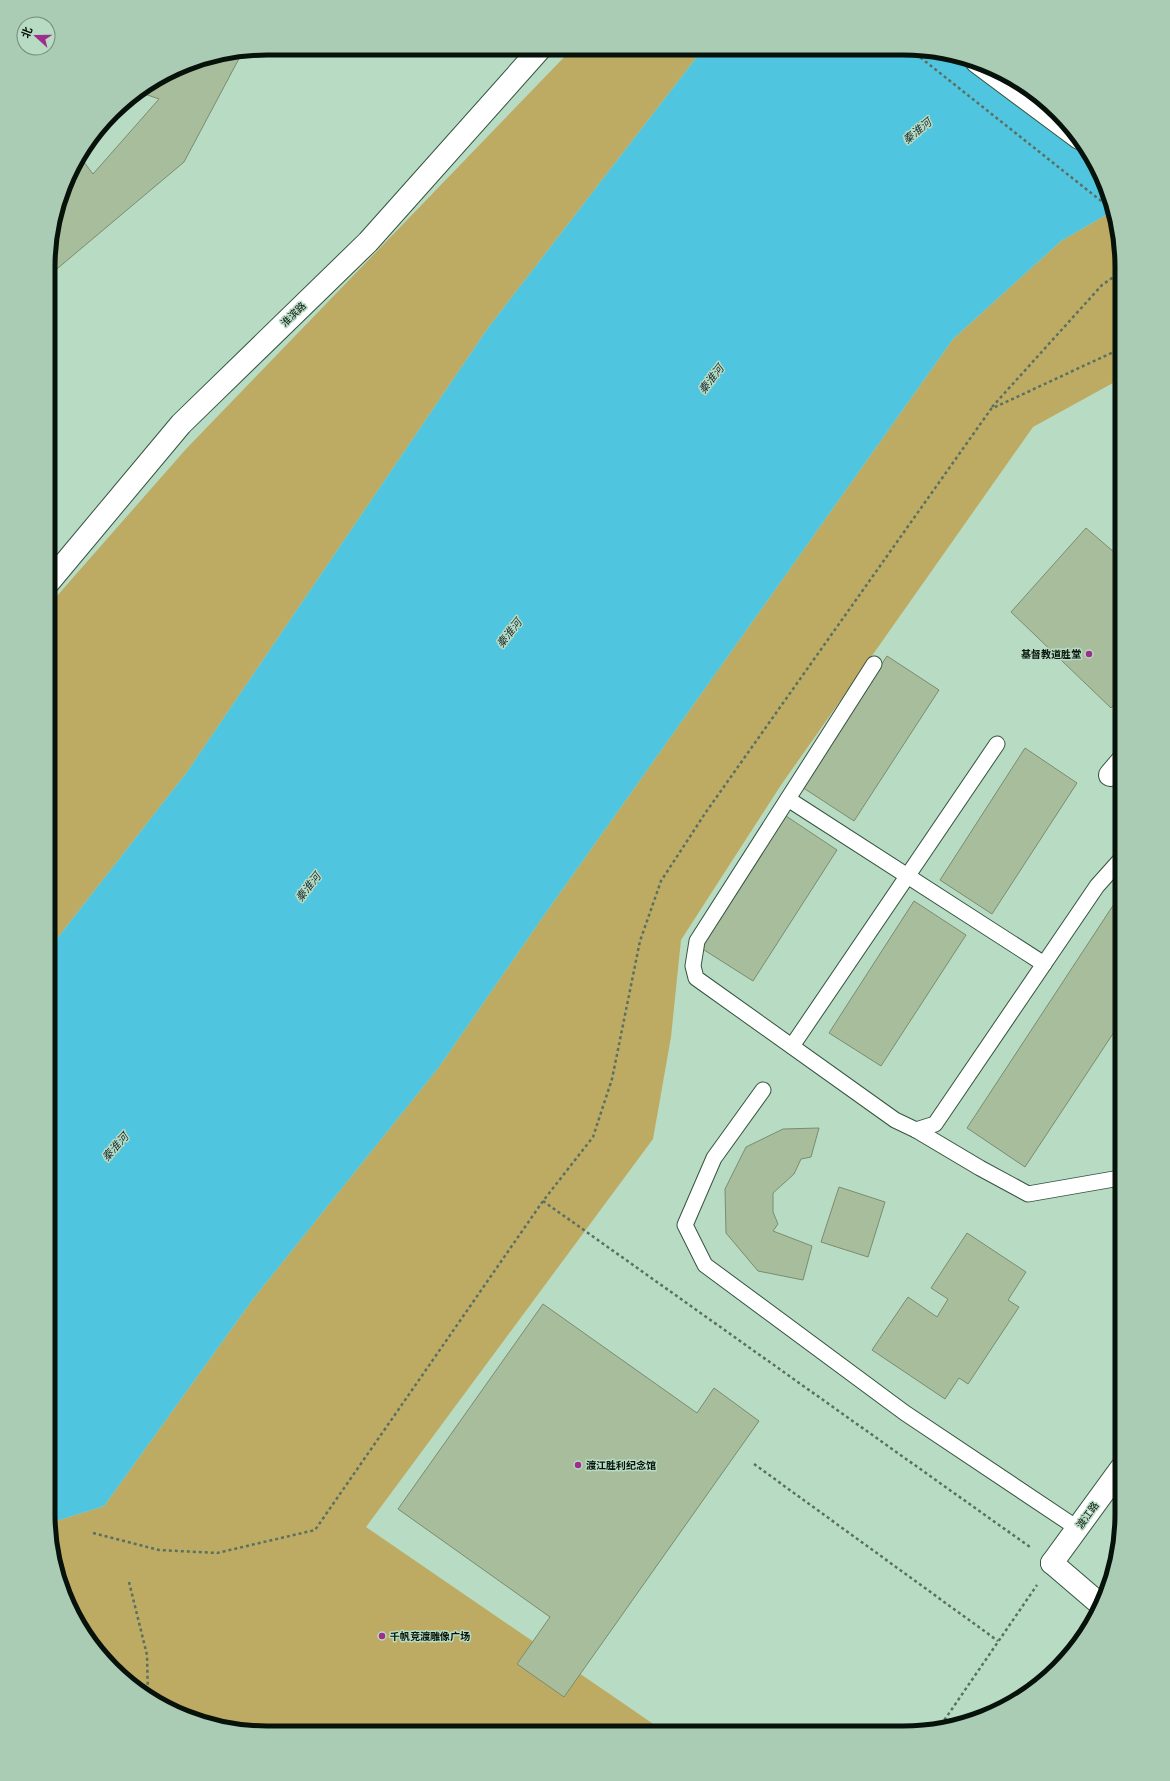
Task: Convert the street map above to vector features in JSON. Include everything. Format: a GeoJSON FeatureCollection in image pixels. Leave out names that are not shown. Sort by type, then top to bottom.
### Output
{"type":"FeatureCollection","features":[{"type":"Feature","properties":{"kind":"main road","name":"淮滨路"},"geometry":{"type":"LineString","coordinates":[[55,575],[181,424],[368,242],[535,55]]}},
{"type":"Feature","properties":{"kind":"main road"},"geometry":{"type":"LineString","coordinates":[[997,77],[1057,122]]}},
{"type":"Feature","properties":{"kind":"main road","name":"渡江路"},"geometry":{"type":"LineString","coordinates":[[1052,1563],[1115,1476]]}},
{"type":"Feature","properties":{"kind":"main road"},"geometry":{"type":"LineString","coordinates":[[1052,1563],[1096,1601]]}},
{"type":"Feature","properties":{"kind":"lane"},"geometry":{"type":"LineString","coordinates":[[874,664],[697,941],[692,966],[696,978],[895,1120],[916,1130],[980,1168],[1028,1194],[1115,1180]]}},
{"type":"Feature","properties":{"kind":"lane"},"geometry":{"type":"LineString","coordinates":[[792,1046],[997,744]]}},
{"type":"Feature","properties":{"kind":"lane"},"geometry":{"type":"LineString","coordinates":[[788,799],[1044,964]]}},
{"type":"Feature","properties":{"kind":"lane"},"geometry":{"type":"LineString","coordinates":[[916,1130],[935,1124],[1097,886],[1115,866]]}},
{"type":"Feature","properties":{"kind":"lane"},"geometry":{"type":"LineString","coordinates":[[763,1090],[714,1158],[685,1224],[705,1265],[905,1413],[1077,1528]]}},
{"type":"Feature","properties":{"kind":"path"},"geometry":{"type":"LineString","coordinates":[[917,55],[1106,205]]}},
{"type":"Feature","properties":{"kind":"path"},"geometry":{"type":"LineString","coordinates":[[991,409],[1102,285],[1115,276]]}},
{"type":"Feature","properties":{"kind":"path"},"geometry":{"type":"LineString","coordinates":[[544,1201],[1052,1563],[943,1722]]}},
{"type":"Feature","properties":{"kind":"path"},"geometry":{"type":"LineString","coordinates":[[754,1464],[998,1641]]}},
{"type":"Feature","properties":{"kind":"path"},"geometry":{"type":"LineString","coordinates":[[93,1533],[160,1550],[217,1553],[315,1530]]}},
{"type":"Feature","properties":{"kind":"path"},"geometry":{"type":"LineString","coordinates":[[129,1582],[147,1655],[148,1689]]}},
{"type":"Feature","properties":{"kind":"shaded area"},"geometry":{"type":"Polygon","coordinates":[[[566,55],[698,55],[488,328],[187,772],[55,941],[55,598],[186,449],[566,55]]]}},
{"type":"Feature","properties":{"kind":"shaded area"},"geometry":{"type":"Polygon","coordinates":[[[1108,214],[1115,253],[1115,382],[1033,427],[781,785],[681,940],[671,1037],[653,1139],[366,1527],[656,1726],[253,1726],[212,1719],[186,1710],[161,1698],[138,1682],[117,1664],[99,1643],[83,1620],[71,1595],[62,1569],[55,1521],[104,1506],[253,1299],[439,1067],[540,921],[953,339],[1061,241],[1108,214]]]}},
{"type":"Feature","properties":{"kind":"water","name":"秦淮河"},"geometry":{"type":"Polygon","coordinates":[[[698,55],[917,55],[958,62],[984,71],[1009,83],[1020,91],[1043,108],[1062,127],[1087,161],[1099,186],[1108,214],[1061,241],[953,339],[540,921],[439,1067],[253,1299],[104,1506],[55,1521],[55,941],[187,772],[488,328],[698,55]]]}},
{"type":"Feature","properties":{"kind":"building"},"geometry":{"type":"Polygon","coordinates":[[[240,57],[184,162],[55,270],[55,253],[62,212],[71,186],[83,161],[93,174],[159,99],[145,94],[161,83],[186,71],[212,62],[240,57]]]}},
{"type":"Feature","properties":{"kind":"building","name":"基督教道胜堂"},"geometry":{"type":"Polygon","coordinates":[[[1086,528],[1115,553],[1115,704],[1111,708],[1011,612],[1086,528]]]}},
{"type":"Feature","properties":{"kind":"building"},"geometry":{"type":"Polygon","coordinates":[[[887,656],[939,690],[854,821],[802,787],[887,656]]]}},
{"type":"Feature","properties":{"kind":"building"},"geometry":{"type":"Polygon","coordinates":[[[1025,748],[1077,783],[992,914],[940,880],[1025,748]]]}},
{"type":"Feature","properties":{"kind":"building"},"geometry":{"type":"Polygon","coordinates":[[[786,816],[837,850],[753,981],[701,948],[786,816]]]}},
{"type":"Feature","properties":{"kind":"building"},"geometry":{"type":"Polygon","coordinates":[[[914,901],[966,935],[881,1066],[829,1033],[914,901]]]}},
{"type":"Feature","properties":{"kind":"building"},"geometry":{"type":"Polygon","coordinates":[[[1115,903],[1115,1031],[1025,1167],[967,1128],[1115,903]]]}},
{"type":"Feature","properties":{"kind":"building"},"geometry":{"type":"Polygon","coordinates":[[[819,1128],[811,1157],[801,1159],[794,1174],[773,1193],[773,1212],[778,1224],[773,1231],[812,1246],[803,1280],[758,1271],[726,1233],[725,1189],[746,1147],[783,1129],[819,1128]]]}},
{"type":"Feature","properties":{"kind":"building"},"geometry":{"type":"Polygon","coordinates":[[[839,1187],[885,1202],[868,1257],[821,1242],[839,1187]]]}},
{"type":"Feature","properties":{"kind":"building"},"geometry":{"type":"Polygon","coordinates":[[[967,1233],[1026,1272],[1008,1300],[1019,1307],[968,1384],[959,1378],[945,1399],[872,1350],[908,1297],[937,1317],[948,1299],[931,1288],[967,1233]]]}},
{"type":"Feature","properties":{"kind":"building","name":"渡江胜利纪念馆"},"geometry":{"type":"Polygon","coordinates":[[[543,1304],[697,1413],[714,1388],[759,1421],[564,1697],[517,1664],[550,1617],[398,1509],[543,1304]]]}},
{"type":"Feature","properties":{"kind":"place","name":"基督教道胜堂"},"geometry":{"type":"Point","coordinates":[1089,654]}},
{"type":"Feature","properties":{"kind":"place","name":"渡江胜利纪念馆"},"geometry":{"type":"Point","coordinates":[578,1465]}},
{"type":"Feature","properties":{"kind":"place","name":"千帆竞渡雕像广场"},"geometry":{"type":"Point","coordinates":[382,1636]}}]}
